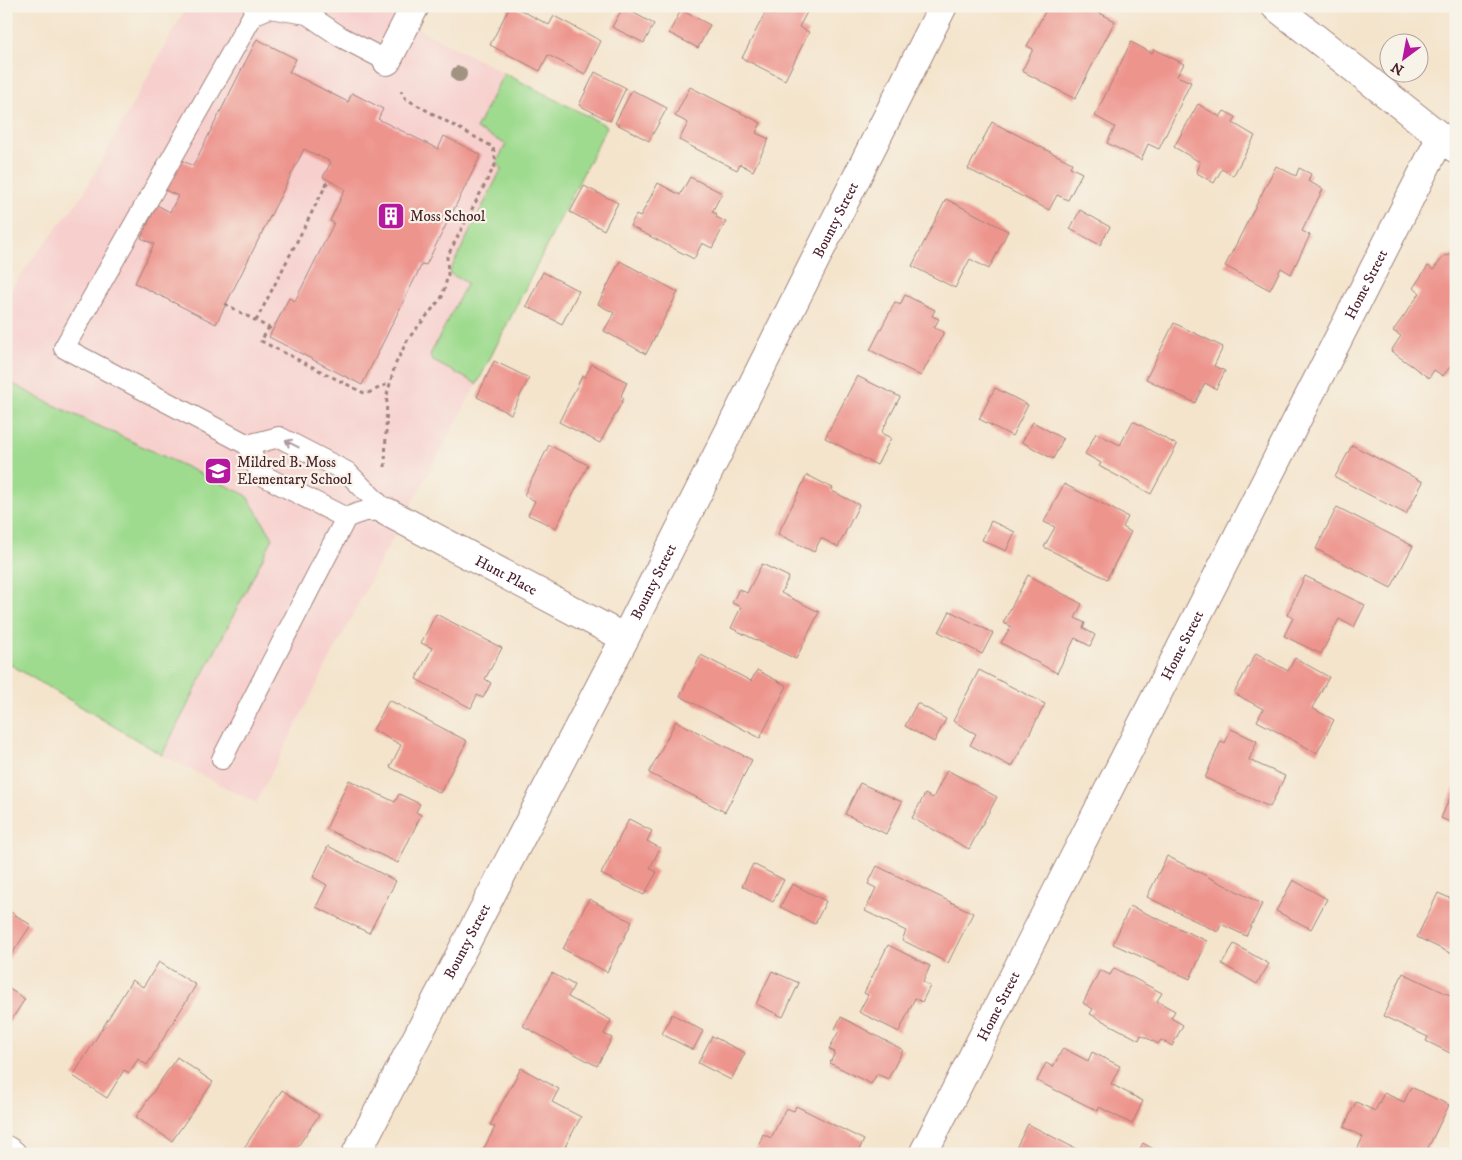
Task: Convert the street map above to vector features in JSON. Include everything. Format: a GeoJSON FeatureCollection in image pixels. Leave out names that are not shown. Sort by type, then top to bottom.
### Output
{"type":"FeatureCollection","features":[{"type":"Feature","properties":{"kind":"street"},"geometry":{"type":"LineString","coordinates":[[387,61],[415,6]]}},
{"type":"Feature","properties":{"kind":"street","name":"Bounty Street"},"geometry":{"type":"LineString","coordinates":[[356,1154],[625,638],[943,6]]}},
{"type":"Feature","properties":{"kind":"street"},"geometry":{"type":"LineString","coordinates":[[1275,6],[1449,143]]}},
{"type":"Feature","properties":{"kind":"street","name":"Home Street"},"geometry":{"type":"LineString","coordinates":[[923,1154],[1449,143]]}},
{"type":"Feature","properties":{"kind":"street","name":"Hunt Place"},"geometry":{"type":"LineString","coordinates":[[381,507],[625,638]]}},
{"type":"Feature","properties":{"kind":"street"},"geometry":{"type":"LineString","coordinates":[[6,1150],[12,1154]]}},
{"type":"Feature","properties":{"kind":"lane"},"geometry":{"type":"LineString","coordinates":[[346,518],[260,474],[248,445],[64,348],[252,15],[269,8],[307,14],[341,37],[387,61]]}},
{"type":"Feature","properties":{"kind":"lane"},"geometry":{"type":"LineString","coordinates":[[222,759],[346,518],[381,507],[347,472],[279,437],[248,445]]}},
{"type":"Feature","properties":{"kind":"path"},"geometry":{"type":"LineString","coordinates":[[381,507],[385,475],[387,395],[395,366],[408,339],[442,297],[448,274],[447,257],[496,163],[493,146],[406,99],[387,61]]}},
{"type":"Feature","properties":{"kind":"path"},"geometry":{"type":"LineString","coordinates":[[256,321],[328,180]]}},
{"type":"Feature","properties":{"kind":"path"},"geometry":{"type":"LineString","coordinates":[[225,304],[273,330]]}},
{"type":"Feature","properties":{"kind":"path"},"geometry":{"type":"LineString","coordinates":[[269,327],[261,341],[366,394],[390,382]]}},
{"type":"Feature","properties":{"kind":"shaded area","name":"Mildred B. Moss Elementary School"},"geometry":{"type":"Polygon","coordinates":[[[187,6],[374,6],[607,126],[477,384],[382,558],[256,803],[162,755],[6,662],[6,299],[18,278],[82,196],[187,6]]]}},
{"type":"Feature","properties":{"kind":"green space"},"geometry":{"type":"Polygon","coordinates":[[[504,73],[607,126],[477,384],[433,361],[430,355],[467,283],[449,273],[502,168],[496,164],[506,144],[476,129],[504,73]]]}},
{"type":"Feature","properties":{"kind":"green space"},"geometry":{"type":"Polygon","coordinates":[[[6,380],[37,397],[246,495],[273,538],[162,755],[6,662],[6,380]]]}},
{"type":"Feature","properties":{"kind":"building"},"geometry":{"type":"Polygon","coordinates":[[[510,6],[549,25],[554,16],[601,41],[585,74],[548,55],[540,71],[490,45],[510,6]]]}},
{"type":"Feature","properties":{"kind":"building"},"geometry":{"type":"Polygon","coordinates":[[[778,6],[795,6],[807,12],[799,27],[809,32],[785,80],[742,58],[766,11],[774,15],[778,6]]]}},
{"type":"Feature","properties":{"kind":"building"},"geometry":{"type":"Polygon","coordinates":[[[1048,6],[1094,6],[1092,9],[1115,21],[1075,99],[1022,71],[1033,49],[1027,46],[1048,6]]]}},
{"type":"Feature","properties":{"kind":"building"},"geometry":{"type":"Polygon","coordinates":[[[623,7],[654,24],[644,43],[612,27],[623,7]]]}},
{"type":"Feature","properties":{"kind":"building"},"geometry":{"type":"Polygon","coordinates":[[[681,10],[710,25],[698,48],[669,33],[681,10]]]}},
{"type":"Feature","properties":{"kind":"building","name":"Moss School"},"geometry":{"type":"Polygon","coordinates":[[[257,39],[296,59],[289,72],[348,102],[352,93],[383,109],[378,119],[438,149],[444,136],[481,155],[426,265],[422,264],[362,385],[269,337],[289,298],[295,301],[334,223],[330,221],[345,189],[323,177],[331,162],[304,149],[216,324],[135,283],[154,244],[141,238],[157,205],[170,212],[178,196],[165,190],[181,160],[193,166],[257,39]]]}},
{"type":"Feature","properties":{"kind":"building"},"geometry":{"type":"Polygon","coordinates":[[[1131,42],[1152,53],[1154,49],[1184,64],[1177,76],[1191,82],[1159,149],[1148,144],[1141,160],[1107,143],[1115,127],[1095,116],[1131,42]]]}},
{"type":"Feature","properties":{"kind":"building"},"geometry":{"type":"Polygon","coordinates":[[[595,72],[626,88],[610,121],[579,105],[595,72]]]}},
{"type":"Feature","properties":{"kind":"building"},"geometry":{"type":"Polygon","coordinates":[[[690,87],[761,123],[756,133],[769,139],[753,171],[740,164],[737,170],[679,140],[688,123],[675,116],[690,87]]]}},
{"type":"Feature","properties":{"kind":"building"},"geometry":{"type":"Polygon","coordinates":[[[632,90],[667,108],[649,141],[615,123],[632,90]]]}},
{"type":"Feature","properties":{"kind":"building"},"geometry":{"type":"Polygon","coordinates":[[[1198,104],[1220,117],[1224,111],[1236,117],[1233,123],[1255,136],[1233,176],[1222,169],[1214,183],[1197,173],[1200,162],[1174,147],[1198,104]]]}},
{"type":"Feature","properties":{"kind":"building"},"geometry":{"type":"Polygon","coordinates":[[[992,122],[1072,163],[1070,167],[1082,173],[1068,200],[1057,195],[1049,210],[968,169],[992,122]]]}},
{"type":"Feature","properties":{"kind":"building"},"geometry":{"type":"Polygon","coordinates":[[[1276,166],[1296,176],[1299,168],[1311,174],[1308,181],[1323,189],[1302,231],[1310,235],[1291,274],[1281,268],[1270,290],[1225,266],[1276,166]]]}},
{"type":"Feature","properties":{"kind":"building"},"geometry":{"type":"Polygon","coordinates":[[[690,177],[722,193],[712,212],[717,214],[716,217],[726,222],[712,248],[702,243],[694,259],[630,226],[636,215],[640,217],[658,183],[680,195],[690,177]]]}},
{"type":"Feature","properties":{"kind":"building"},"geometry":{"type":"Polygon","coordinates":[[[584,186],[618,203],[604,230],[570,212],[584,186]]]}},
{"type":"Feature","properties":{"kind":"building"},"geometry":{"type":"Polygon","coordinates":[[[946,199],[1008,231],[989,269],[970,259],[955,288],[912,266],[946,199]]]}},
{"type":"Feature","properties":{"kind":"building"},"geometry":{"type":"Polygon","coordinates":[[[1080,210],[1110,227],[1100,245],[1070,229],[1080,210]]]}},
{"type":"Feature","properties":{"kind":"building"},"geometry":{"type":"Polygon","coordinates":[[[1456,254],[1456,364],[1453,363],[1443,376],[1434,370],[1429,378],[1391,351],[1401,336],[1393,331],[1420,293],[1413,288],[1428,266],[1433,270],[1444,256],[1456,254]]]}},
{"type":"Feature","properties":{"kind":"building"},"geometry":{"type":"Polygon","coordinates":[[[620,261],[678,292],[646,354],[604,331],[614,313],[598,304],[620,261]]]}},
{"type":"Feature","properties":{"kind":"building"},"geometry":{"type":"Polygon","coordinates":[[[543,272],[579,291],[562,324],[526,306],[543,272]]]}},
{"type":"Feature","properties":{"kind":"building"},"geometry":{"type":"Polygon","coordinates":[[[905,295],[935,310],[932,316],[939,319],[934,328],[944,332],[921,376],[870,350],[895,302],[900,305],[905,295]]]}},
{"type":"Feature","properties":{"kind":"building"},"geometry":{"type":"Polygon","coordinates":[[[1174,323],[1223,347],[1214,366],[1225,371],[1216,389],[1205,383],[1195,403],[1146,379],[1174,323]]]}},
{"type":"Feature","properties":{"kind":"building"},"geometry":{"type":"Polygon","coordinates":[[[494,361],[529,378],[511,414],[477,397],[494,361]]]}},
{"type":"Feature","properties":{"kind":"building"},"geometry":{"type":"Polygon","coordinates":[[[592,364],[627,382],[621,396],[624,398],[600,443],[559,422],[582,376],[585,377],[592,364]]]}},
{"type":"Feature","properties":{"kind":"building"},"geometry":{"type":"Polygon","coordinates":[[[857,376],[900,397],[881,433],[891,438],[877,465],[825,438],[857,376]]]}},
{"type":"Feature","properties":{"kind":"building"},"geometry":{"type":"Polygon","coordinates":[[[995,388],[1028,405],[1012,436],[979,419],[995,388]]]}},
{"type":"Feature","properties":{"kind":"building"},"geometry":{"type":"Polygon","coordinates":[[[1133,421],[1177,445],[1151,494],[1099,466],[1101,463],[1085,454],[1096,433],[1120,445],[1133,421]]]}},
{"type":"Feature","properties":{"kind":"building"},"geometry":{"type":"Polygon","coordinates":[[[1033,422],[1063,439],[1053,459],[1022,442],[1033,422]]]}},
{"type":"Feature","properties":{"kind":"building"},"geometry":{"type":"Polygon","coordinates":[[[549,445],[588,465],[556,528],[528,515],[535,501],[524,495],[549,445]]]}},
{"type":"Feature","properties":{"kind":"building"},"geometry":{"type":"Polygon","coordinates":[[[1352,445],[1423,482],[1406,514],[1335,477],[1352,445]]]}},
{"type":"Feature","properties":{"kind":"building"},"geometry":{"type":"Polygon","coordinates":[[[807,475],[833,488],[832,491],[859,505],[838,547],[821,538],[814,552],[778,534],[807,475]]]}},
{"type":"Feature","properties":{"kind":"building"},"geometry":{"type":"Polygon","coordinates":[[[1064,484],[1128,517],[1123,527],[1131,532],[1107,579],[1044,547],[1055,527],[1044,522],[1064,484]]]}},
{"type":"Feature","properties":{"kind":"building"},"geometry":{"type":"Polygon","coordinates":[[[1337,507],[1413,546],[1391,588],[1316,549],[1337,507]]]}},
{"type":"Feature","properties":{"kind":"building"},"geometry":{"type":"Polygon","coordinates":[[[991,521],[1015,532],[1006,551],[982,540],[991,521]]]}},
{"type":"Feature","properties":{"kind":"building"},"geometry":{"type":"Polygon","coordinates":[[[762,564],[789,577],[781,593],[819,612],[796,659],[731,628],[741,607],[732,603],[739,589],[747,593],[762,564]]]}},
{"type":"Feature","properties":{"kind":"building"},"geometry":{"type":"Polygon","coordinates":[[[1028,575],[1082,604],[1075,618],[1085,623],[1083,628],[1095,635],[1090,646],[1075,638],[1057,673],[1001,643],[1011,626],[1003,623],[1028,575]]]}},
{"type":"Feature","properties":{"kind":"building"},"geometry":{"type":"Polygon","coordinates":[[[1305,576],[1365,605],[1354,627],[1339,619],[1321,654],[1284,636],[1293,618],[1287,615],[1305,576]]]}},
{"type":"Feature","properties":{"kind":"building"},"geometry":{"type":"Polygon","coordinates":[[[950,611],[993,633],[982,654],[939,632],[950,611]]]}},
{"type":"Feature","properties":{"kind":"building"},"geometry":{"type":"Polygon","coordinates":[[[436,614],[502,648],[485,679],[491,683],[483,698],[477,695],[471,708],[416,679],[432,648],[421,643],[436,614]]]}},
{"type":"Feature","properties":{"kind":"building"},"geometry":{"type":"Polygon","coordinates":[[[1256,653],[1288,671],[1295,658],[1329,677],[1312,708],[1334,720],[1317,753],[1257,721],[1263,709],[1234,693],[1256,653]]]}},
{"type":"Feature","properties":{"kind":"building"},"geometry":{"type":"Polygon","coordinates":[[[701,655],[751,681],[757,670],[787,686],[760,738],[680,696],[701,655]]]}},
{"type":"Feature","properties":{"kind":"building"},"geometry":{"type":"Polygon","coordinates":[[[979,670],[1045,704],[1012,767],[970,745],[976,734],[953,721],[979,670]]]}},
{"type":"Feature","properties":{"kind":"building"},"geometry":{"type":"Polygon","coordinates":[[[389,700],[467,741],[440,793],[390,767],[401,745],[373,730],[389,700]]]}},
{"type":"Feature","properties":{"kind":"building"},"geometry":{"type":"Polygon","coordinates":[[[917,703],[946,719],[934,742],[905,726],[917,703]]]}},
{"type":"Feature","properties":{"kind":"building"},"geometry":{"type":"Polygon","coordinates":[[[676,721],[752,760],[725,812],[649,773],[676,721]]]}},
{"type":"Feature","properties":{"kind":"building"},"geometry":{"type":"Polygon","coordinates":[[[1231,729],[1257,741],[1249,760],[1285,776],[1270,807],[1205,778],[1221,741],[1225,743],[1231,729]]]}},
{"type":"Feature","properties":{"kind":"building"},"geometry":{"type":"Polygon","coordinates":[[[947,770],[997,797],[969,849],[912,818],[925,794],[933,798],[947,770]]]}},
{"type":"Feature","properties":{"kind":"building"},"geometry":{"type":"Polygon","coordinates":[[[349,780],[395,802],[399,794],[420,804],[416,812],[421,815],[398,863],[326,829],[349,780]]]}},
{"type":"Feature","properties":{"kind":"building"},"geometry":{"type":"Polygon","coordinates":[[[860,783],[902,802],[886,834],[845,814],[860,783]]]}},
{"type":"Feature","properties":{"kind":"building"},"geometry":{"type":"Polygon","coordinates":[[[1456,784],[1456,825],[1441,818],[1456,784]]]}},
{"type":"Feature","properties":{"kind":"building"},"geometry":{"type":"Polygon","coordinates":[[[629,819],[652,831],[647,841],[660,848],[650,868],[657,872],[644,895],[601,874],[629,819]]]}},
{"type":"Feature","properties":{"kind":"building"},"geometry":{"type":"Polygon","coordinates":[[[328,846],[396,881],[369,933],[316,907],[327,885],[313,877],[328,846]]]}},
{"type":"Feature","properties":{"kind":"building"},"geometry":{"type":"Polygon","coordinates":[[[1167,856],[1262,904],[1246,936],[1221,924],[1218,932],[1147,897],[1167,856]]]}},
{"type":"Feature","properties":{"kind":"building"},"geometry":{"type":"Polygon","coordinates":[[[753,864],[784,880],[773,902],[742,886],[753,864]]]}},
{"type":"Feature","properties":{"kind":"building"},"geometry":{"type":"Polygon","coordinates":[[[877,866],[973,913],[948,963],[902,940],[906,931],[865,911],[876,888],[868,884],[877,866]]]}},
{"type":"Feature","properties":{"kind":"building"},"geometry":{"type":"Polygon","coordinates":[[[1293,880],[1327,899],[1311,929],[1276,911],[1293,880]]]}},
{"type":"Feature","properties":{"kind":"building"},"geometry":{"type":"Polygon","coordinates":[[[792,884],[826,901],[815,924],[780,907],[792,884]]]}},
{"type":"Feature","properties":{"kind":"building"},"geometry":{"type":"Polygon","coordinates":[[[1438,893],[1456,901],[1456,956],[1417,937],[1438,893]]]}},
{"type":"Feature","properties":{"kind":"building"},"geometry":{"type":"Polygon","coordinates":[[[589,899],[632,922],[607,972],[563,949],[589,899]]]}},
{"type":"Feature","properties":{"kind":"building"},"geometry":{"type":"Polygon","coordinates":[[[1130,906],[1207,941],[1190,979],[1113,944],[1130,906]]]}},
{"type":"Feature","properties":{"kind":"building"},"geometry":{"type":"Polygon","coordinates":[[[6,909],[31,925],[6,963],[6,909]]]}},
{"type":"Feature","properties":{"kind":"building"},"geometry":{"type":"Polygon","coordinates":[[[1234,944],[1269,964],[1257,984],[1222,964],[1234,944]]]}},
{"type":"Feature","properties":{"kind":"building"},"geometry":{"type":"Polygon","coordinates":[[[888,945],[930,966],[923,982],[930,986],[922,1002],[915,998],[899,1032],[859,1012],[868,995],[864,993],[888,945]]]}},
{"type":"Feature","properties":{"kind":"building"},"geometry":{"type":"Polygon","coordinates":[[[159,962],[196,985],[147,1065],[138,1059],[129,1073],[124,1070],[107,1098],[73,1076],[132,980],[143,987],[159,962]]]}},
{"type":"Feature","properties":{"kind":"building"},"geometry":{"type":"Polygon","coordinates":[[[1114,968],[1162,993],[1157,1001],[1175,1011],[1171,1018],[1183,1025],[1172,1046],[1161,1040],[1158,1044],[1141,1035],[1139,1040],[1090,1014],[1093,1009],[1083,1003],[1100,970],[1110,975],[1114,968]]]}},
{"type":"Feature","properties":{"kind":"building"},"geometry":{"type":"Polygon","coordinates":[[[772,971],[799,983],[783,1017],[756,1004],[772,971]]]}},
{"type":"Feature","properties":{"kind":"building"},"geometry":{"type":"Polygon","coordinates":[[[552,973],[574,985],[568,997],[611,1020],[604,1034],[612,1038],[597,1066],[523,1026],[552,973]]]}},
{"type":"Feature","properties":{"kind":"building"},"geometry":{"type":"Polygon","coordinates":[[[1403,973],[1456,998],[1456,1056],[1426,1041],[1428,1037],[1383,1016],[1403,973]]]}},
{"type":"Feature","properties":{"kind":"building"},"geometry":{"type":"Polygon","coordinates":[[[6,987],[25,999],[6,1028],[6,987]]]}},
{"type":"Feature","properties":{"kind":"building"},"geometry":{"type":"Polygon","coordinates":[[[672,1014],[703,1031],[693,1050],[662,1034],[672,1014]]]}},
{"type":"Feature","properties":{"kind":"building"},"geometry":{"type":"Polygon","coordinates":[[[841,1017],[903,1050],[888,1079],[877,1074],[871,1084],[830,1063],[835,1052],[829,1049],[839,1031],[835,1029],[841,1017]]]}},
{"type":"Feature","properties":{"kind":"building"},"geometry":{"type":"Polygon","coordinates":[[[712,1036],[745,1053],[731,1080],[698,1063],[712,1036]]]}},
{"type":"Feature","properties":{"kind":"building"},"geometry":{"type":"Polygon","coordinates":[[[1063,1048],[1088,1061],[1092,1052],[1120,1066],[1111,1084],[1143,1101],[1132,1124],[1099,1107],[1098,1111],[1037,1081],[1046,1063],[1053,1067],[1063,1048]]]}},
{"type":"Feature","properties":{"kind":"building"},"geometry":{"type":"Polygon","coordinates":[[[177,1057],[213,1082],[172,1141],[136,1117],[177,1057]]]}},
{"type":"Feature","properties":{"kind":"building"},"geometry":{"type":"Polygon","coordinates":[[[521,1068],[559,1089],[552,1102],[581,1117],[561,1154],[548,1154],[544,1151],[542,1154],[481,1154],[495,1127],[490,1125],[521,1068]]]}},
{"type":"Feature","properties":{"kind":"building"},"geometry":{"type":"Polygon","coordinates":[[[1411,1087],[1449,1105],[1425,1154],[1359,1154],[1356,1152],[1363,1137],[1344,1127],[1356,1102],[1375,1111],[1384,1093],[1404,1102],[1411,1087]]]}},
{"type":"Feature","properties":{"kind":"building"},"geometry":{"type":"Polygon","coordinates":[[[282,1090],[319,1115],[294,1152],[298,1154],[240,1154],[282,1090]]]}},
{"type":"Feature","properties":{"kind":"building"},"geometry":{"type":"Polygon","coordinates":[[[796,1106],[864,1140],[857,1154],[764,1154],[757,1150],[763,1134],[771,1138],[786,1108],[794,1111],[796,1106]]]}},
{"type":"Feature","properties":{"kind":"building"},"geometry":{"type":"Polygon","coordinates":[[[1028,1124],[1086,1154],[1013,1154],[1028,1124]]]}},
{"type":"Feature","properties":{"kind":"building"},"geometry":{"type":"Polygon","coordinates":[[[1143,1143],[1162,1154],[1137,1154],[1143,1143]]]}},
{"type":"Feature","properties":{"kind":"place","name":"Moss School"},"geometry":{"type":"Point","coordinates":[391,216]}},
{"type":"Feature","properties":{"kind":"place","name":"Mildred B. Moss Elementary School"},"geometry":{"type":"Point","coordinates":[218,471]}}]}
